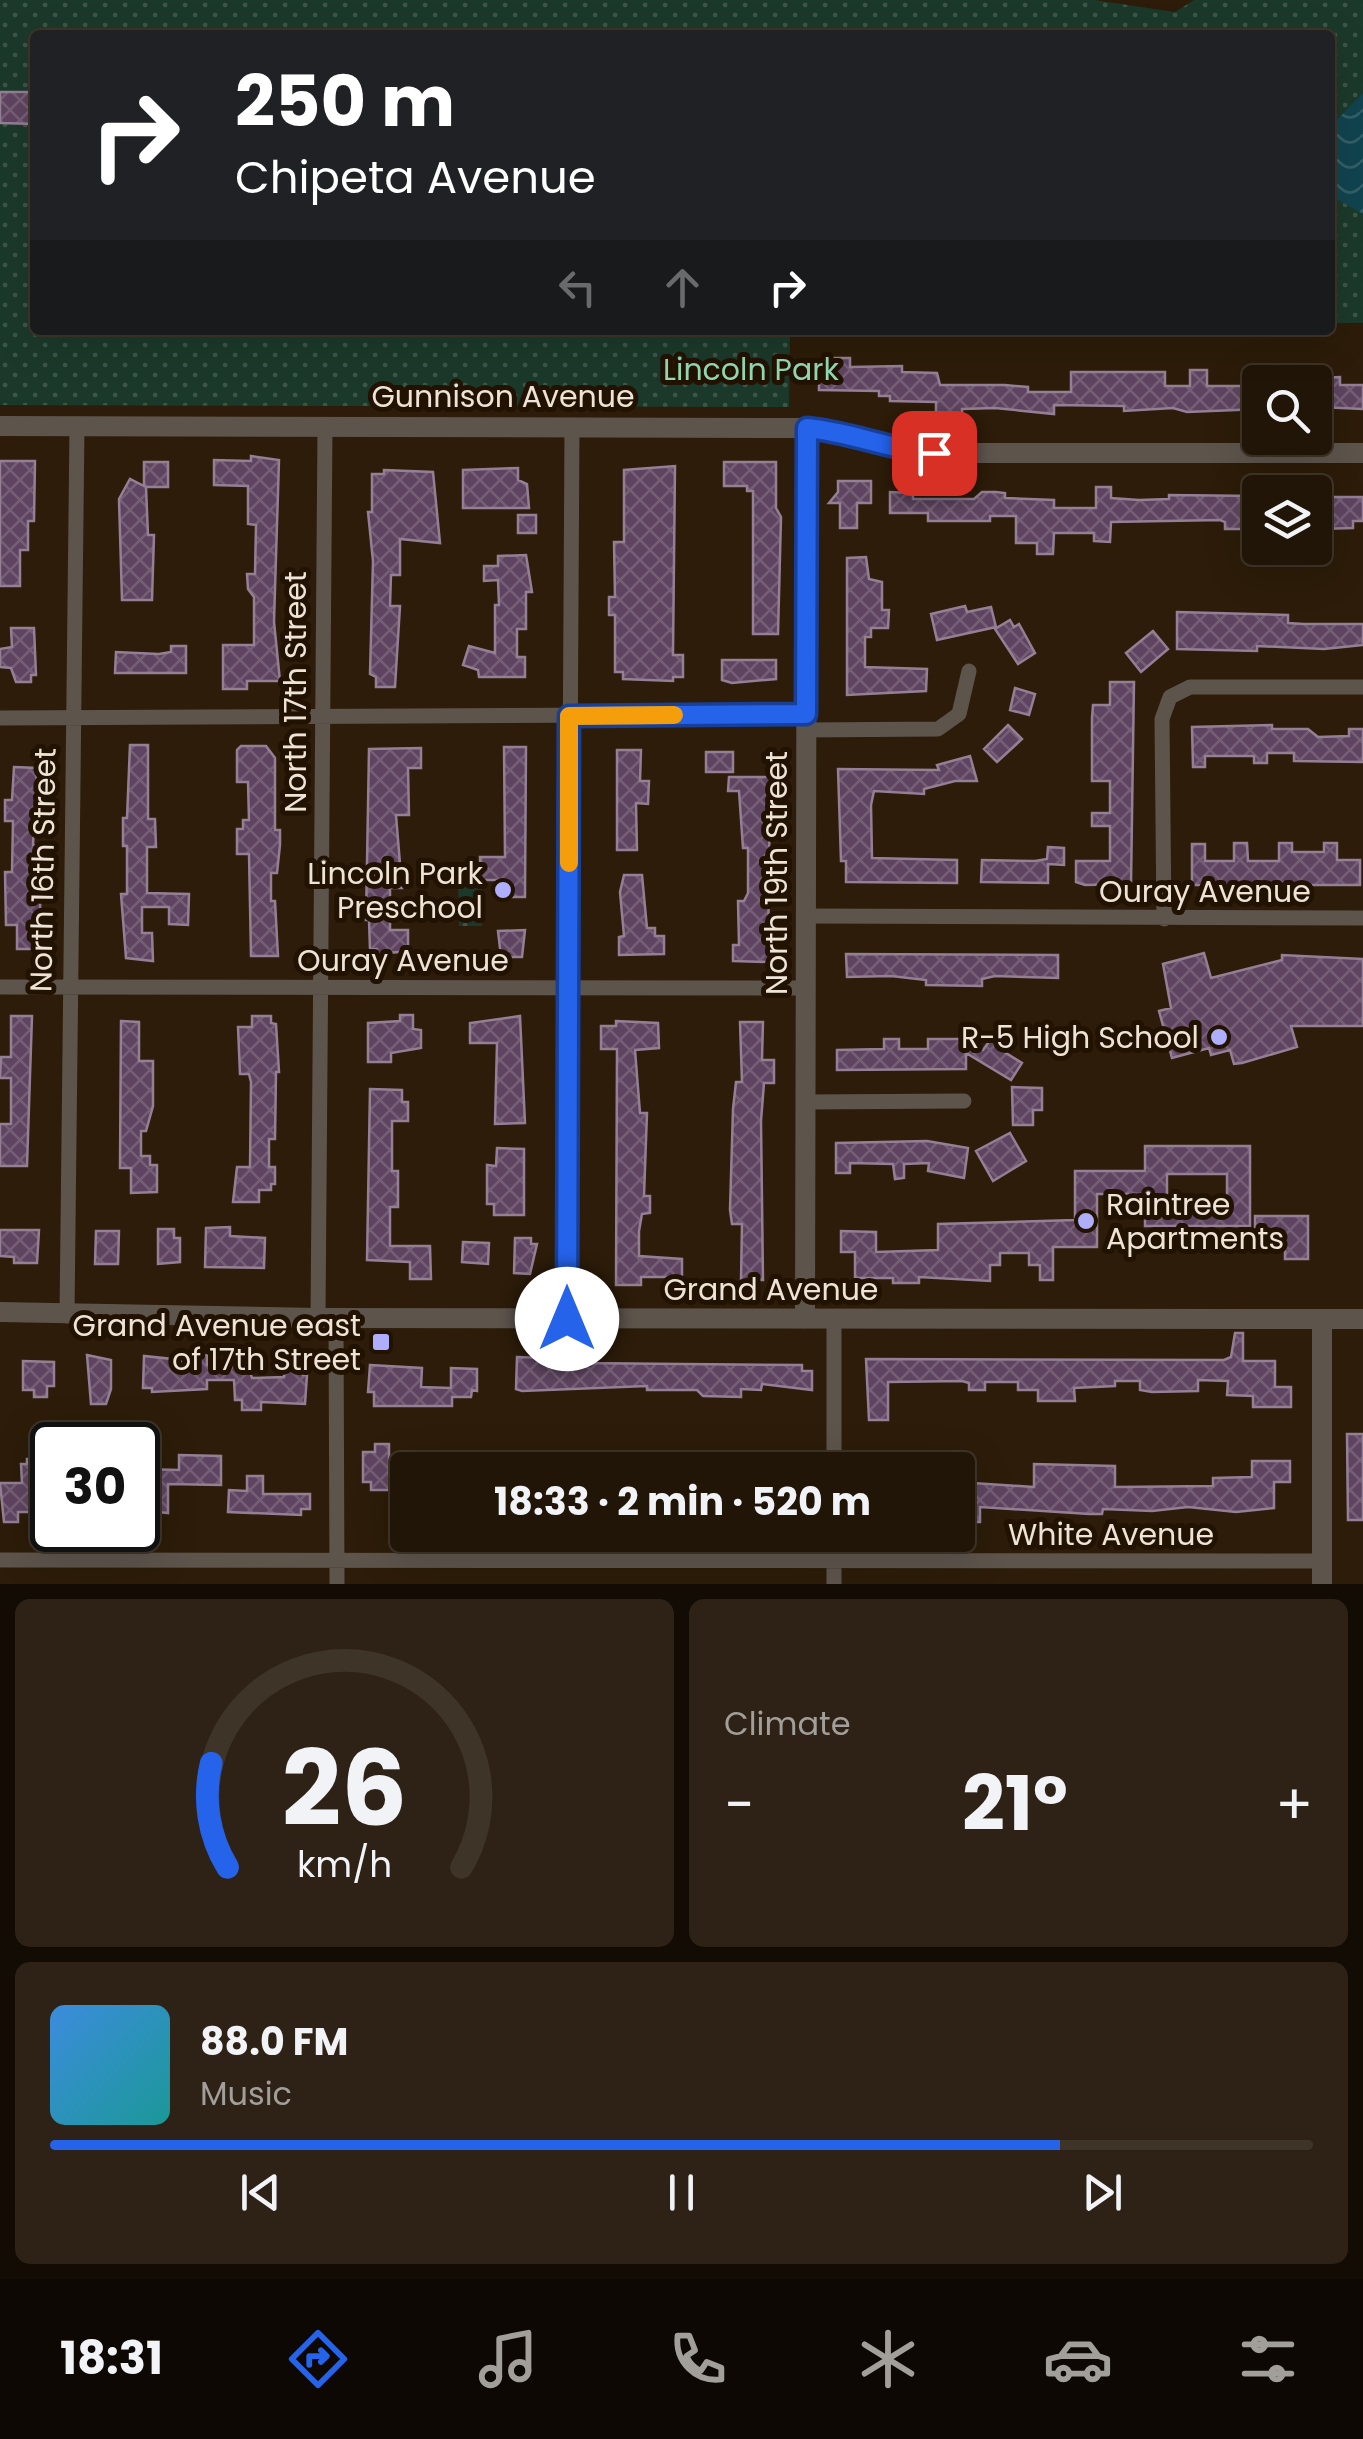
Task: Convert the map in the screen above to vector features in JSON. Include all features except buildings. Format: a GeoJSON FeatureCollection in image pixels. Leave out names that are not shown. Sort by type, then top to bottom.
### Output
{"type":"FeatureCollection","features":[{"type":"Feature","properties":{"kind":"street","name":"Gunnison Avenue"},"geometry":{"type":"LineString","coordinates":[[0,426],[807,428],[844,432],[903,451],[934,453],[1363,453]]}},
{"type":"Feature","properties":{"kind":"street","name":"North 16th Street"},"geometry":{"type":"LineString","coordinates":[[67,1316],[77,426]]}},
{"type":"Feature","properties":{"kind":"street","name":"North 17th Street"},"geometry":{"type":"LineString","coordinates":[[325,426],[320,988],[336,1584]]}},
{"type":"Feature","properties":{"kind":"street"},"geometry":{"type":"LineString","coordinates":[[567,1319],[572,427]]}},
{"type":"Feature","properties":{"kind":"street","name":"North 19th Street"},"geometry":{"type":"LineString","coordinates":[[805,1319],[807,428]]}},
{"type":"Feature","properties":{"kind":"street"},"geometry":{"type":"LineString","coordinates":[[0,718],[569,716],[938,728],[959,714],[969,671]]}},
{"type":"Feature","properties":{"kind":"street"},"geometry":{"type":"LineString","coordinates":[[1164,918],[1162,719],[1170,698],[1190,686],[1363,687]]}},
{"type":"Feature","properties":{"kind":"street","name":"Ouray Avenue"},"geometry":{"type":"LineString","coordinates":[[806,916],[1363,918]]}},
{"type":"Feature","properties":{"kind":"street","name":"Ouray Avenue"},"geometry":{"type":"LineString","coordinates":[[0,988],[806,988]]}},
{"type":"Feature","properties":{"kind":"street"},"geometry":{"type":"LineString","coordinates":[[805,1102],[964,1102]]}},
{"type":"Feature","properties":{"kind":"street","name":"Grand Avenue"},"geometry":{"type":"LineString","coordinates":[[0,1312],[327,1318],[1363,1319]]}},
{"type":"Feature","properties":{"kind":"street"},"geometry":{"type":"LineString","coordinates":[[834,1319],[834,1452]]}},
{"type":"Feature","properties":{"kind":"street"},"geometry":{"type":"LineString","coordinates":[[1322,1319],[1322,1584]]}},
{"type":"Feature","properties":{"kind":"street"},"geometry":{"type":"LineString","coordinates":[[834,1552],[834,1584]]}},
{"type":"Feature","properties":{"kind":"street","name":"White Avenue"},"geometry":{"type":"LineString","coordinates":[[0,1560],[1322,1561]]}},
{"type":"Feature","properties":{"kind":"green space","name":"Lincoln Park"},"geometry":{"type":"Polygon","coordinates":[[[0,0],[1094,0],[1175,12],[1194,0],[1363,0],[1363,323],[1335,323],[1335,30],[30,30],[30,335],[790,335],[789,407],[0,405],[0,0]]]}},
{"type":"Feature","properties":{"kind":"green space"},"geometry":{"type":"Polygon","coordinates":[[[482,883],[482,926],[459,926],[458,884],[482,883]]]}},
{"type":"Feature","properties":{"kind":"water"},"geometry":{"type":"Polygon","coordinates":[[[1363,93],[1363,214],[1335,198],[1335,122],[1363,93]]]}},
{"type":"Feature","properties":{"kind":"slow traffic"},"geometry":{"type":"LineString","coordinates":[[569,863],[569,716],[674,715]]}},
{"type":"Feature","properties":{"kind":"place","name":"Lincoln Park Preschool"},"geometry":{"type":"Point","coordinates":[503,890]}},
{"type":"Feature","properties":{"kind":"place","name":"R-5 High School"},"geometry":{"type":"Point","coordinates":[1219,1037]}},
{"type":"Feature","properties":{"kind":"place","name":"Raintree Apartments"},"geometry":{"type":"Point","coordinates":[1086,1221]}},
{"type":"Feature","properties":{"kind":"place","name":"Grand Avenue east of 17th Street"},"geometry":{"type":"Point","coordinates":[381,1342]}},
{"type":"Feature","properties":{"kind":"route"},"geometry":{"type":"LineString","coordinates":[[567,1319],[569,716],[806,714],[807,428],[855,435],[903,451],[934,453]]}}]}
